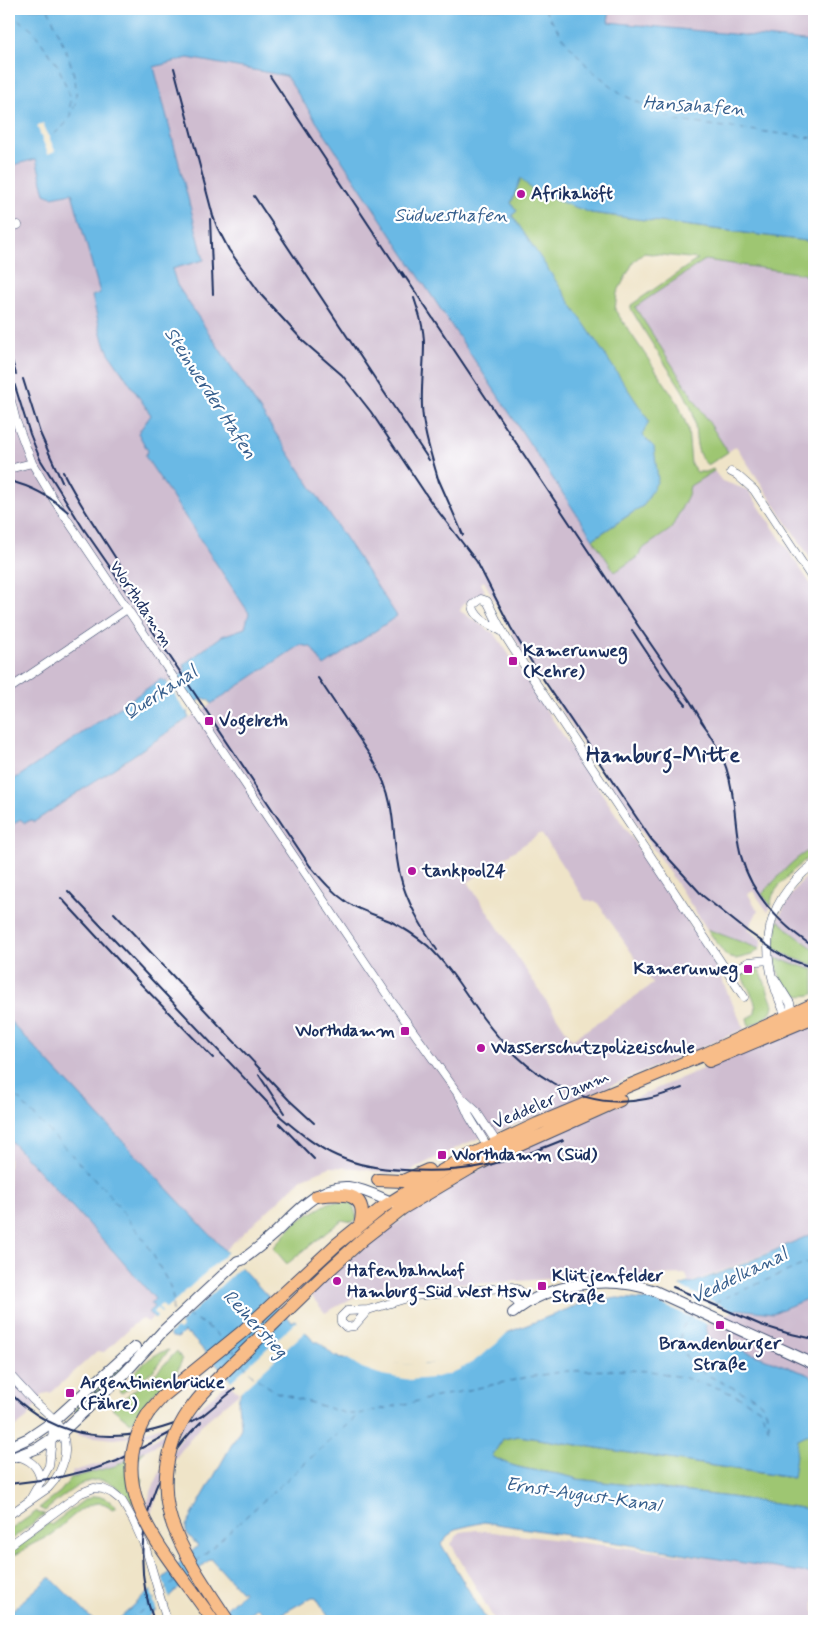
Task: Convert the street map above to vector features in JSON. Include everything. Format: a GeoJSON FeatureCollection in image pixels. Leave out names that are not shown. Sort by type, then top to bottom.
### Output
{"type":"FeatureCollection","features":[{"type":"Feature","properties":{"kind":"main road","name":"Veddeler Damm"},"geometry":{"type":"LineString","coordinates":[[228,1621],[185,1553],[170,1516],[166,1492],[169,1456],[175,1435],[194,1404],[217,1379],[363,1239],[398,1202],[469,1169],[495,1150],[698,1056],[790,1019],[814,1004]]}},
{"type":"Feature","properties":{"kind":"main road","name":"Veddeler Damm"},"geometry":{"type":"LineString","coordinates":[[790,1019],[814,1017]]}},
{"type":"Feature","properties":{"kind":"main road","name":"Veddeler Damm"},"geometry":{"type":"LineString","coordinates":[[213,1621],[148,1528],[136,1502],[131,1474],[133,1451],[141,1426],[149,1412],[162,1397],[242,1332],[360,1225],[474,1153],[495,1150]]}},
{"type":"Feature","properties":{"kind":"main road"},"geometry":{"type":"LineString","coordinates":[[378,1180],[396,1181],[409,1179],[443,1162],[474,1153]]}},
{"type":"Feature","properties":{"kind":"main road"},"geometry":{"type":"LineString","coordinates":[[317,1196],[343,1195],[356,1200],[362,1209],[360,1225]]}},
{"type":"Feature","properties":{"kind":"street"},"geometry":{"type":"LineString","coordinates":[[9,227],[18,225]]}},
{"type":"Feature","properties":{"kind":"street","name":"Worthdamm"},"geometry":{"type":"LineString","coordinates":[[9,393],[32,463],[64,516],[390,999],[461,1098],[476,1112],[495,1150]]}},
{"type":"Feature","properties":{"kind":"street"},"geometry":{"type":"LineString","coordinates":[[9,470],[32,463]]}},
{"type":"Feature","properties":{"kind":"street"},"geometry":{"type":"LineString","coordinates":[[731,472],[738,475],[754,490],[814,581]]}},
{"type":"Feature","properties":{"kind":"street"},"geometry":{"type":"LineString","coordinates":[[503,632],[477,615],[473,609],[475,603],[481,599],[487,601],[503,632],[542,694],[744,996]]}},
{"type":"Feature","properties":{"kind":"street"},"geometry":{"type":"LineString","coordinates":[[9,689],[127,609]]}},
{"type":"Feature","properties":{"kind":"street"},"geometry":{"type":"LineString","coordinates":[[790,1019],[790,1003],[771,972],[768,960],[770,928],[776,909],[791,886],[814,864]]}},
{"type":"Feature","properties":{"kind":"street"},"geometry":{"type":"LineString","coordinates":[[729,973],[749,962],[768,960]]}},
{"type":"Feature","properties":{"kind":"street"},"geometry":{"type":"LineString","coordinates":[[378,1180],[394,1187],[398,1202]]}},
{"type":"Feature","properties":{"kind":"street"},"geometry":{"type":"LineString","coordinates":[[13,1457],[35,1450],[62,1432],[124,1374],[162,1332],[238,1262],[273,1235],[317,1196],[335,1188],[348,1187],[398,1202]]}},
{"type":"Feature","properties":{"kind":"street"},"geometry":{"type":"LineString","coordinates":[[368,1310],[414,1296],[499,1289],[509,1293],[522,1307],[561,1289],[597,1284],[626,1284],[659,1292],[814,1364]]}},
{"type":"Feature","properties":{"kind":"street"},"geometry":{"type":"LineString","coordinates":[[9,1447],[29,1438],[53,1421],[135,1347]]}},
{"type":"Feature","properties":{"kind":"street"},"geometry":{"type":"LineString","coordinates":[[9,1374],[53,1421],[62,1432],[65,1442],[65,1455],[60,1472],[56,1478],[48,1488],[9,1515]]}},
{"type":"Feature","properties":{"kind":"street"},"geometry":{"type":"LineString","coordinates":[[30,1499],[49,1466],[53,1439],[53,1421]]}},
{"type":"Feature","properties":{"kind":"street"},"geometry":{"type":"LineString","coordinates":[[13,1457],[32,1462],[38,1470],[41,1481]]}},
{"type":"Feature","properties":{"kind":"street"},"geometry":{"type":"LineString","coordinates":[[9,1546],[81,1493],[94,1488],[103,1488],[117,1496],[127,1509],[142,1539],[168,1621]]}},
{"type":"Feature","properties":{"kind":"shaded area"},"geometry":{"type":"Polygon","coordinates":[[[610,9],[814,9],[814,42],[607,22],[610,9]]]}},
{"type":"Feature","properties":{"kind":"shaded area"},"geometry":{"type":"Polygon","coordinates":[[[188,58],[286,76],[615,572],[641,550],[671,529],[688,495],[690,486],[714,471],[722,481],[748,490],[814,589],[814,848],[808,850],[766,900],[771,906],[768,912],[753,891],[748,894],[758,911],[748,929],[762,940],[760,949],[707,929],[521,650],[484,581],[481,583],[485,591],[463,604],[460,611],[495,634],[502,644],[712,958],[744,1029],[582,1098],[467,1143],[407,1173],[384,1173],[357,1168],[330,1167],[303,1178],[225,1250],[9,1020],[9,828],[20,819],[34,822],[300,645],[311,646],[324,666],[172,269],[203,260],[154,67],[188,58]],[[541,833],[468,882],[572,1040],[653,984],[597,902],[585,900],[541,833]]]}},
{"type":"Feature","properties":{"kind":"shaded area"},"geometry":{"type":"Polygon","coordinates":[[[9,150],[13,165],[36,159],[52,197],[72,192],[100,293],[92,295],[102,337],[109,353],[151,415],[148,451],[145,456],[249,613],[245,628],[222,636],[184,663],[185,672],[169,683],[161,679],[9,783],[9,150]]]}},
{"type":"Feature","properties":{"kind":"shaded area"},"geometry":{"type":"Polygon","coordinates":[[[705,260],[804,274],[814,289],[814,564],[736,446],[728,452],[634,307],[705,260]]]}},
{"type":"Feature","properties":{"kind":"shaded area"},"geometry":{"type":"Polygon","coordinates":[[[814,870],[814,949],[778,920],[798,885],[814,870]]]}},
{"type":"Feature","properties":{"kind":"shaded area"},"geometry":{"type":"Polygon","coordinates":[[[774,948],[793,958],[814,965],[814,970],[775,958],[774,948]]]}},
{"type":"Feature","properties":{"kind":"shaded area"},"geometry":{"type":"Polygon","coordinates":[[[814,1021],[814,1233],[689,1283],[686,1274],[653,1275],[651,1281],[629,1276],[604,1275],[492,1283],[390,1284],[358,1295],[325,1313],[309,1293],[366,1245],[426,1202],[511,1151],[814,1021]]]}},
{"type":"Feature","properties":{"kind":"shaded area"},"geometry":{"type":"Polygon","coordinates":[[[9,1139],[156,1300],[154,1306],[148,1312],[153,1317],[148,1322],[143,1319],[134,1324],[104,1352],[97,1351],[52,1392],[43,1394],[27,1418],[9,1432],[9,1139]]]}},
{"type":"Feature","properties":{"kind":"shaded area"},"geometry":{"type":"Polygon","coordinates":[[[814,1296],[814,1380],[810,1375],[708,1338],[706,1324],[737,1309],[773,1313],[814,1296]]]}},
{"type":"Feature","properties":{"kind":"shaded area"},"geometry":{"type":"Polygon","coordinates":[[[229,1383],[239,1393],[200,1426],[174,1460],[163,1480],[147,1524],[141,1522],[152,1489],[162,1468],[187,1429],[115,1466],[71,1478],[73,1471],[107,1462],[169,1431],[168,1428],[147,1435],[113,1439],[77,1435],[79,1430],[124,1434],[150,1430],[173,1422],[188,1414],[229,1383]]]}},
{"type":"Feature","properties":{"kind":"shaded area"},"geometry":{"type":"Polygon","coordinates":[[[477,1530],[814,1571],[814,1621],[495,1621],[451,1544],[460,1532],[477,1530]]]}},
{"type":"Feature","properties":{"kind":"green space"},"geometry":{"type":"Polygon","coordinates":[[[521,177],[591,213],[814,242],[814,289],[804,274],[705,260],[635,307],[728,452],[708,465],[699,454],[693,415],[688,401],[631,309],[631,305],[698,259],[644,253],[634,261],[617,293],[615,310],[678,403],[688,429],[691,464],[697,472],[706,472],[713,469],[714,471],[690,486],[688,495],[671,529],[641,550],[639,556],[615,572],[593,539],[644,505],[642,435],[512,215],[517,211],[511,203],[521,177]]]}},
{"type":"Feature","properties":{"kind":"green space"},"geometry":{"type":"Polygon","coordinates":[[[814,848],[814,853],[778,887],[772,898],[771,906],[762,894],[793,862],[814,848]]]}},
{"type":"Feature","properties":{"kind":"green space"},"geometry":{"type":"Polygon","coordinates":[[[778,920],[814,949],[814,965],[793,958],[774,948],[778,920]]]}},
{"type":"Feature","properties":{"kind":"green space"},"geometry":{"type":"Polygon","coordinates":[[[707,929],[760,949],[752,955],[736,959],[730,958],[724,953],[707,929]]]}},
{"type":"Feature","properties":{"kind":"green space"},"geometry":{"type":"Polygon","coordinates":[[[775,958],[814,970],[814,994],[797,995],[786,988],[779,974],[775,958]]]}},
{"type":"Feature","properties":{"kind":"green space"},"geometry":{"type":"Polygon","coordinates":[[[754,969],[762,975],[773,1005],[768,1016],[749,1026],[747,1018],[754,1015],[755,1006],[742,976],[748,970],[754,969]]]}},
{"type":"Feature","properties":{"kind":"green space"},"geometry":{"type":"Polygon","coordinates":[[[330,1202],[352,1202],[357,1218],[353,1222],[342,1220],[287,1264],[273,1248],[296,1222],[330,1202]]]}},
{"type":"Feature","properties":{"kind":"green space"},"geometry":{"type":"Polygon","coordinates":[[[169,1350],[154,1370],[122,1393],[119,1391],[147,1361],[161,1352],[169,1350]]]}},
{"type":"Feature","properties":{"kind":"green space"},"geometry":{"type":"Polygon","coordinates":[[[177,1351],[182,1360],[177,1372],[152,1395],[131,1423],[112,1408],[157,1372],[177,1351]]]}},
{"type":"Feature","properties":{"kind":"green space"},"geometry":{"type":"Polygon","coordinates":[[[133,1355],[124,1368],[78,1412],[75,1410],[133,1355]]]}},
{"type":"Feature","properties":{"kind":"green space"},"geometry":{"type":"Polygon","coordinates":[[[814,1431],[814,1458],[809,1492],[814,1497],[814,1510],[731,1497],[577,1479],[523,1468],[492,1456],[503,1439],[519,1436],[792,1478],[798,1438],[814,1431]]]}},
{"type":"Feature","properties":{"kind":"green space"},"geometry":{"type":"Polygon","coordinates":[[[144,1451],[135,1463],[136,1473],[143,1479],[133,1504],[121,1491],[110,1483],[100,1480],[89,1481],[78,1486],[45,1511],[39,1508],[60,1492],[71,1478],[115,1466],[144,1451]]]}},
{"type":"Feature","properties":{"kind":"green space"},"geometry":{"type":"Polygon","coordinates":[[[95,1496],[104,1497],[117,1507],[112,1509],[105,1504],[97,1503],[88,1506],[48,1536],[17,1554],[9,1554],[9,1552],[49,1523],[51,1525],[84,1500],[95,1496]]]}},
{"type":"Feature","properties":{"kind":"green space"},"geometry":{"type":"Polygon","coordinates":[[[37,1511],[38,1513],[45,1514],[9,1541],[9,1531],[37,1511]]]}},
{"type":"Feature","properties":{"kind":"water"},"geometry":{"type":"Polygon","coordinates":[[[9,9],[610,9],[608,22],[814,42],[814,242],[591,213],[534,192],[521,178],[511,203],[517,211],[512,215],[649,421],[642,435],[654,447],[658,480],[644,505],[593,539],[286,76],[188,58],[154,67],[204,260],[172,269],[177,285],[397,616],[324,666],[311,647],[300,645],[211,704],[209,700],[203,698],[188,708],[187,714],[189,718],[34,822],[31,820],[25,823],[20,819],[9,828],[9,783],[161,679],[169,683],[185,672],[184,664],[222,636],[245,628],[249,613],[145,456],[148,451],[138,433],[151,415],[109,353],[102,337],[92,296],[100,293],[72,193],[52,197],[45,194],[36,159],[13,165],[9,150],[9,9]]]}},
{"type":"Feature","properties":{"kind":"water"},"geometry":{"type":"Polygon","coordinates":[[[9,1020],[292,1322],[295,1320],[314,1342],[319,1342],[334,1356],[357,1361],[419,1366],[444,1362],[499,1336],[578,1305],[617,1298],[648,1300],[688,1283],[690,1284],[744,1264],[814,1233],[814,1296],[773,1313],[737,1309],[706,1324],[708,1338],[810,1375],[814,1380],[814,1431],[798,1439],[793,1478],[519,1436],[503,1439],[492,1456],[523,1468],[577,1479],[731,1497],[814,1510],[814,1574],[484,1522],[455,1529],[441,1544],[487,1621],[331,1621],[316,1597],[312,1597],[269,1621],[257,1607],[241,1621],[213,1621],[244,1592],[243,1590],[241,1592],[210,1559],[144,1621],[117,1621],[198,1546],[186,1532],[186,1526],[241,1428],[238,1401],[241,1392],[189,1334],[187,1335],[184,1332],[178,1338],[172,1337],[148,1312],[154,1307],[151,1303],[155,1299],[9,1139],[9,1020]]]}},
{"type":"Feature","properties":{"kind":"water"},"geometry":{"type":"Polygon","coordinates":[[[50,1577],[94,1621],[9,1621],[9,1613],[50,1577]]]}},
{"type":"Feature","properties":{"kind":"pier"},"geometry":{"type":"Polygon","coordinates":[[[43,123],[55,151],[48,154],[37,126],[43,123]]]}},
{"type":"Feature","properties":{"kind":"pier"},"geometry":{"type":"Polygon","coordinates":[[[177,677],[196,705],[186,712],[167,683],[177,677]]]}},
{"type":"Feature","properties":{"kind":"pier"},"geometry":{"type":"Polygon","coordinates":[[[229,1251],[245,1268],[242,1266],[180,1324],[182,1327],[179,1330],[176,1328],[167,1336],[153,1321],[157,1317],[153,1312],[157,1308],[161,1313],[158,1307],[162,1304],[166,1309],[229,1251]]]}},
{"type":"Feature","properties":{"kind":"pier"},"geometry":{"type":"Polygon","coordinates":[[[676,1285],[734,1311],[707,1324],[647,1298],[676,1285]]]}},
{"type":"Feature","properties":{"kind":"pier"},"geometry":{"type":"Polygon","coordinates":[[[297,1321],[306,1331],[239,1393],[229,1383],[297,1321]]]}},
{"type":"Feature","properties":{"kind":"pier"},"geometry":{"type":"Polygon","coordinates":[[[510,1330],[495,1345],[473,1362],[453,1373],[432,1378],[410,1380],[382,1375],[362,1368],[341,1355],[402,1364],[425,1365],[445,1360],[510,1330]]]}},
{"type":"Feature","properties":{"kind":"pier"},"geometry":{"type":"Polygon","coordinates":[[[162,1576],[170,1601],[157,1612],[150,1587],[162,1576]]]}},
{"type":"Feature","properties":{"kind":"ferry route"},"geometry":{"type":"LineString","coordinates":[[48,9],[72,68],[76,94],[75,106],[70,117],[62,128],[49,137]]}},
{"type":"Feature","properties":{"kind":"ferry route"},"geometry":{"type":"LineString","coordinates":[[544,9],[563,38],[589,68],[623,95],[677,121],[814,138]]}},
{"type":"Feature","properties":{"kind":"ferry route"},"geometry":{"type":"LineString","coordinates":[[9,14],[31,28],[58,66],[70,96],[70,113]]}},
{"type":"Feature","properties":{"kind":"ferry route"},"geometry":{"type":"LineString","coordinates":[[9,1089],[106,1191],[146,1242],[170,1286],[173,1299],[172,1315]]}},
{"type":"Feature","properties":{"kind":"ferry route"},"geometry":{"type":"LineString","coordinates":[[705,1308],[814,1260]]}},
{"type":"Feature","properties":{"kind":"ferry route"},"geometry":{"type":"LineString","coordinates":[[196,1562],[359,1414],[528,1377],[567,1371],[651,1371],[686,1378],[721,1389],[743,1399],[759,1408],[769,1430],[767,1413],[759,1402],[751,1396],[707,1375],[685,1355],[681,1346],[681,1332],[685,1323],[695,1314]]}},
{"type":"Feature","properties":{"kind":"ferry route"},"geometry":{"type":"LineString","coordinates":[[186,1316],[201,1322],[222,1339]]}},
{"type":"Feature","properties":{"kind":"ferry route"},"geometry":{"type":"LineString","coordinates":[[231,1347],[236,1354]]}},
{"type":"Feature","properties":{"kind":"ferry route"},"geometry":{"type":"LineString","coordinates":[[243,1363],[253,1376],[276,1392],[348,1414],[357,1414]]}},
{"type":"Feature","properties":{"kind":"ferry route"},"geometry":{"type":"LineString","coordinates":[[162,1592],[176,1580]]}},
{"type":"Feature","properties":{"kind":"ferry route"},"geometry":{"type":"LineString","coordinates":[[130,1621],[156,1598]]}},
{"type":"Feature","properties":{"kind":"railway"},"geometry":{"type":"LineString","coordinates":[[174,68],[213,216],[229,250],[262,296],[304,342],[342,375],[371,412],[431,502],[477,562],[511,628],[531,661],[651,839],[703,896],[747,931],[788,959],[814,968]]}},
{"type":"Feature","properties":{"kind":"railway"},"geometry":{"type":"LineString","coordinates":[[270,76],[404,278]]}},
{"type":"Feature","properties":{"kind":"railway"},"geometry":{"type":"LineString","coordinates":[[254,196],[429,460]]}},
{"type":"Feature","properties":{"kind":"railway"},"geometry":{"type":"LineString","coordinates":[[210,219],[213,294]]}},
{"type":"Feature","properties":{"kind":"railway"},"geometry":{"type":"LineString","coordinates":[[402,272],[705,726]]}},
{"type":"Feature","properties":{"kind":"railway"},"geometry":{"type":"LineString","coordinates":[[414,298],[424,338],[422,390],[424,425],[439,482]]}},
{"type":"Feature","properties":{"kind":"railway"},"geometry":{"type":"LineString","coordinates":[[9,351],[16,374]]}},
{"type":"Feature","properties":{"kind":"railway"},"geometry":{"type":"LineString","coordinates":[[9,367],[40,459],[83,528],[310,866],[323,881],[348,903],[390,921],[410,932],[428,946],[450,971],[498,1037],[515,1055],[553,1083],[574,1093],[597,1100],[621,1102],[651,1098],[682,1088]]}},
{"type":"Feature","properties":{"kind":"railway"},"geometry":{"type":"LineString","coordinates":[[23,379],[40,433],[62,482]]}},
{"type":"Feature","properties":{"kind":"railway"},"geometry":{"type":"LineString","coordinates":[[63,472],[142,604]]}},
{"type":"Feature","properties":{"kind":"railway"},"geometry":{"type":"LineString","coordinates":[[437,476],[463,535]]}},
{"type":"Feature","properties":{"kind":"railway"},"geometry":{"type":"LineString","coordinates":[[9,481],[40,493],[68,512]]}},
{"type":"Feature","properties":{"kind":"railway"},"geometry":{"type":"LineString","coordinates":[[632,630],[663,677],[686,705]]}},
{"type":"Feature","properties":{"kind":"railway"},"geometry":{"type":"LineString","coordinates":[[318,678],[373,760],[381,776],[390,803],[397,857],[403,885],[415,914],[437,950]]}},
{"type":"Feature","properties":{"kind":"railway"},"geometry":{"type":"LineString","coordinates":[[701,721],[714,740],[728,772],[733,794],[741,856],[752,884],[760,897],[779,919],[814,947]]}},
{"type":"Feature","properties":{"kind":"railway"},"geometry":{"type":"LineString","coordinates":[[68,891],[281,1117],[329,1152],[362,1165],[378,1168],[426,1171],[447,1170],[485,1166],[563,1140]]}},
{"type":"Feature","properties":{"kind":"railway"},"geometry":{"type":"LineString","coordinates":[[61,898],[213,1058]]}},
{"type":"Feature","properties":{"kind":"railway"},"geometry":{"type":"LineString","coordinates":[[114,913],[289,1100],[314,1123]]}},
{"type":"Feature","properties":{"kind":"railway"},"geometry":{"type":"LineString","coordinates":[[259,1075],[284,1113]]}},
{"type":"Feature","properties":{"kind":"railway"},"geometry":{"type":"LineString","coordinates":[[279,1123],[314,1159]]}},
{"type":"Feature","properties":{"kind":"railway"},"geometry":{"type":"LineString","coordinates":[[673,1287],[761,1325],[814,1339]]}},
{"type":"Feature","properties":{"kind":"railway"},"geometry":{"type":"LineString","coordinates":[[9,1484],[56,1478],[94,1469],[117,1461],[202,1416],[235,1389]]}},
{"type":"Feature","properties":{"kind":"railway"},"geometry":{"type":"LineString","coordinates":[[9,1392],[28,1409],[48,1421],[69,1430],[90,1435],[135,1434],[182,1421]]}},
{"type":"Feature","properties":{"kind":"railway"},"geometry":{"type":"LineString","coordinates":[[154,1621],[146,1595],[143,1568],[143,1541],[148,1514],[167,1464],[182,1442],[201,1422]]}},
{"type":"Feature","properties":{"kind":"place","name":"Afrikahöft"},"geometry":{"type":"Point","coordinates":[521,194]}},
{"type":"Feature","properties":{"kind":"place","name":"Kamerunweg (Kehre)"},"geometry":{"type":"Point","coordinates":[513,661]}},
{"type":"Feature","properties":{"kind":"place","name":"Vogelreth"},"geometry":{"type":"Point","coordinates":[209,721]}},
{"type":"Feature","properties":{"kind":"place","name":"tankpool24"},"geometry":{"type":"Point","coordinates":[412,871]}},
{"type":"Feature","properties":{"kind":"place","name":"Kamerunweg"},"geometry":{"type":"Point","coordinates":[748,969]}},
{"type":"Feature","properties":{"kind":"place","name":"Worthdamm"},"geometry":{"type":"Point","coordinates":[405,1031]}},
{"type":"Feature","properties":{"kind":"place","name":"Wasserschutzpolizeischule"},"geometry":{"type":"Point","coordinates":[481,1048]}},
{"type":"Feature","properties":{"kind":"place","name":"Worthdamm (Süd)"},"geometry":{"type":"Point","coordinates":[442,1155]}},
{"type":"Feature","properties":{"kind":"place","name":"Hafenbahnhof Hamburg-Süd West Hsw"},"geometry":{"type":"Point","coordinates":[337,1281]}},
{"type":"Feature","properties":{"kind":"place","name":"Klütjenfelder Straße"},"geometry":{"type":"Point","coordinates":[542,1286]}},
{"type":"Feature","properties":{"kind":"place","name":"Brandenburger Straße"},"geometry":{"type":"Point","coordinates":[720,1325]}},
{"type":"Feature","properties":{"kind":"place","name":"Argentinienbrücke (Fähre)"},"geometry":{"type":"Point","coordinates":[70,1393]}},
{"type":"Feature","properties":{"kind":"district","name":"Hamburg-Mitte"},"geometry":{"type":"Point","coordinates":[663,756]}},
{"type":"Feature","properties":{"kind":"water label","name":"Hansahafen"},"geometry":{"type":"Point","coordinates":[694,106]}},
{"type":"Feature","properties":{"kind":"water label","name":"Südwesthafen"},"geometry":{"type":"Point","coordinates":[451,215]}},
{"type":"Feature","properties":{"kind":"water label","name":"Steinwerder Hafen"},"geometry":{"type":"Point","coordinates":[210,393]}},
{"type":"Feature","properties":{"kind":"water label","name":"Querkanal"},"geometry":{"type":"Point","coordinates":[160,693]}},
{"type":"Feature","properties":{"kind":"water label","name":"Veddelkanal"},"geometry":{"type":"Point","coordinates":[739,1276]}},
{"type":"Feature","properties":{"kind":"water label","name":"Reiherstieg"},"geometry":{"type":"Point","coordinates":[255,1324]}},
{"type":"Feature","properties":{"kind":"water label","name":"Ernst-August-Kanal"},"geometry":{"type":"Point","coordinates":[583,1495]}}]}
